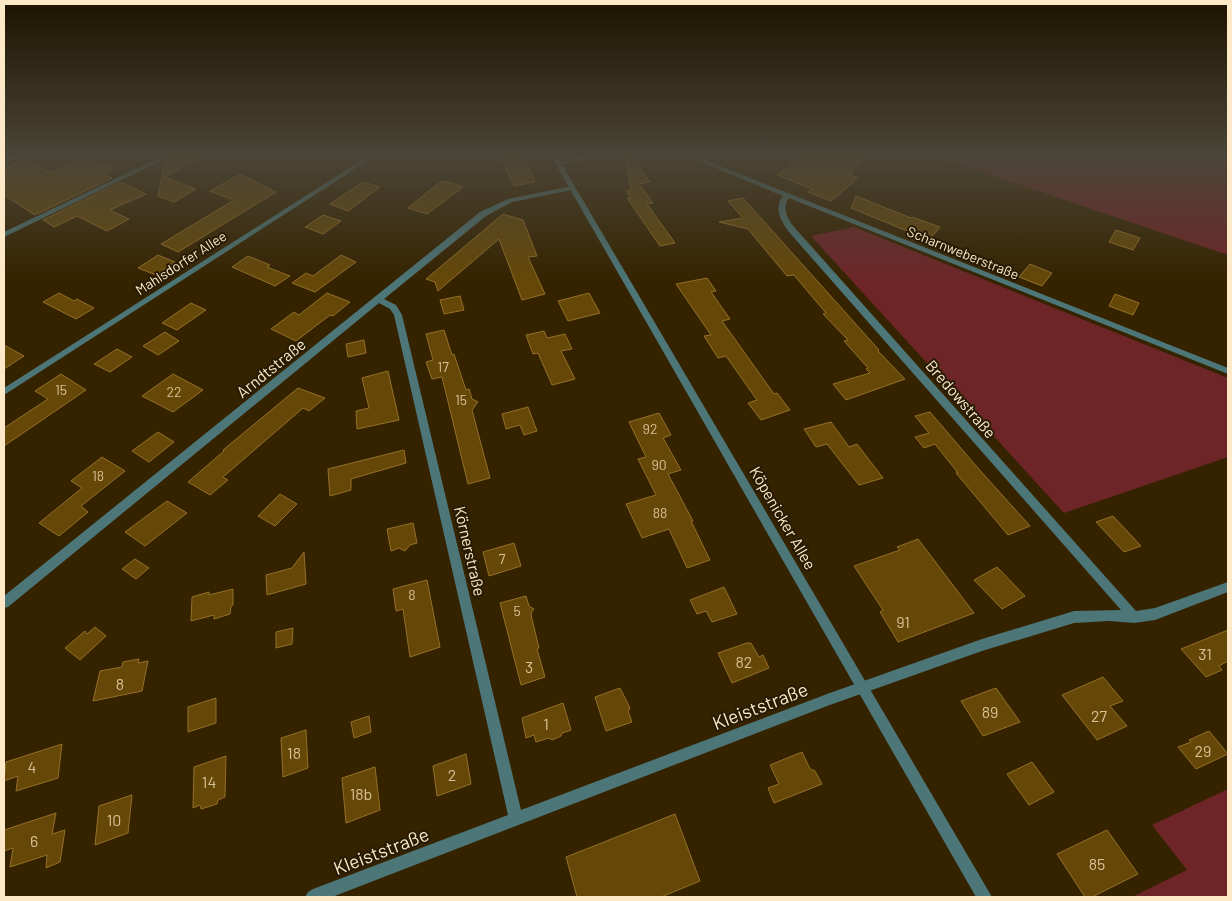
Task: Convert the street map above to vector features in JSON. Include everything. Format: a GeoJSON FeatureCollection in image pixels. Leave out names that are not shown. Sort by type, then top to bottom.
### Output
{"type":"FeatureCollection","features":[{"type":"Feature","properties":{"kind":"street"},"geometry":{"type":"LineString","coordinates":[[4,235],[81,198]]}},
{"type":"Feature","properties":{"kind":"street","name":"Mahlsdorfer Allee"},"geometry":{"type":"LineString","coordinates":[[4,392],[306,198]]}},
{"type":"Feature","properties":{"kind":"street","name":"Arndtstraße"},"geometry":{"type":"LineString","coordinates":[[4,603],[490,209],[510,200],[520,198]]}},
{"type":"Feature","properties":{"kind":"street","name":"Köpenicker Allee"},"geometry":{"type":"LineString","coordinates":[[578,198],[984,897]]}},
{"type":"Feature","properties":{"kind":"street","name":"Bredowstraße"},"geometry":{"type":"LineString","coordinates":[[785,198],[781,202],[781,212],[792,230],[1134,617]]}},
{"type":"Feature","properties":{"kind":"street","name":"Scharnweberstraße"},"geometry":{"type":"LineString","coordinates":[[792,198],[1228,371]]}},
{"type":"Feature","properties":{"kind":"street","name":"Körnerstraße"},"geometry":{"type":"LineString","coordinates":[[379,299],[393,307],[398,315],[516,819]]}},
{"type":"Feature","properties":{"kind":"street","name":"Kleiststraße"},"geometry":{"type":"LineString","coordinates":[[313,897],[862,687],[982,645],[1074,617],[1109,615],[1134,617],[1155,614],[1228,587]]}},
{"type":"Feature","properties":{"kind":"shaded area"},"geometry":{"type":"Polygon","coordinates":[[[1059,198],[1228,198],[1228,255],[1059,198]]]}},
{"type":"Feature","properties":{"kind":"shaded area"},"geometry":{"type":"Polygon","coordinates":[[[854,227],[1228,378],[1228,457],[1064,513],[811,236],[854,227]]]}},
{"type":"Feature","properties":{"kind":"shaded area"},"geometry":{"type":"Polygon","coordinates":[[[1228,789],[1228,897],[1132,897],[1187,870],[1152,825],[1228,789]]]}},
{"type":"Feature","properties":{"kind":"building"},"geometry":{"type":"Polygon","coordinates":[[[9,198],[70,198],[35,215],[9,198]]]}},
{"type":"Feature","properties":{"kind":"building"},"geometry":{"type":"Polygon","coordinates":[[[88,198],[137,198],[110,210],[129,219],[107,231],[77,216],[54,227],[43,220],[88,198]]]}},
{"type":"Feature","properties":{"kind":"building"},"geometry":{"type":"Polygon","coordinates":[[[163,198],[181,198],[174,202],[163,198]]]}},
{"type":"Feature","properties":{"kind":"building"},"geometry":{"type":"Polygon","coordinates":[[[229,198],[266,198],[178,252],[161,244],[234,200],[229,198]]]}},
{"type":"Feature","properties":{"kind":"building"},"geometry":{"type":"Polygon","coordinates":[[[339,198],[365,198],[348,211],[330,204],[339,198]]]}},
{"type":"Feature","properties":{"kind":"building"},"geometry":{"type":"Polygon","coordinates":[[[420,198],[448,198],[427,214],[408,208],[420,198]]]}},
{"type":"Feature","properties":{"kind":"building"},"geometry":{"type":"Polygon","coordinates":[[[627,198],[649,198],[653,203],[647,204],[675,243],[660,246],[627,198]]]}},
{"type":"Feature","properties":{"kind":"building"},"geometry":{"type":"Polygon","coordinates":[[[743,198],[905,379],[846,400],[833,384],[870,373],[866,369],[868,368],[844,341],[848,340],[823,314],[826,313],[794,275],[787,276],[748,229],[719,222],[743,218],[728,201],[743,198]]]}},
{"type":"Feature","properties":{"kind":"building"},"geometry":{"type":"Polygon","coordinates":[[[823,198],[834,198],[831,201],[823,198]]]}},
{"type":"Feature","properties":{"kind":"building"},"geometry":{"type":"Polygon","coordinates":[[[855,198],[861,198],[911,218],[940,227],[929,240],[851,208],[855,198]]]}},
{"type":"Feature","properties":{"kind":"building"},"geometry":{"type":"Polygon","coordinates":[[[503,214],[523,220],[537,256],[528,257],[545,294],[522,300],[499,239],[438,291],[435,282],[426,279],[503,214]]]}},
{"type":"Feature","properties":{"kind":"building"},"geometry":{"type":"Polygon","coordinates":[[[323,215],[341,221],[323,234],[305,227],[323,215]]]}},
{"type":"Feature","properties":{"kind":"building"},"geometry":{"type":"Polygon","coordinates":[[[1116,230],[1140,238],[1133,250],[1109,242],[1116,230]]]}},
{"type":"Feature","properties":{"kind":"building"},"geometry":{"type":"Polygon","coordinates":[[[158,255],[175,262],[156,275],[138,268],[158,255]]]}},
{"type":"Feature","properties":{"kind":"building"},"geometry":{"type":"Polygon","coordinates":[[[341,255],[356,262],[315,292],[292,283],[306,273],[313,276],[341,255]]]}},
{"type":"Feature","properties":{"kind":"building"},"geometry":{"type":"Polygon","coordinates":[[[248,256],[270,265],[267,267],[290,276],[275,286],[232,267],[248,256]]]}},
{"type":"Feature","properties":{"kind":"building"},"geometry":{"type":"Polygon","coordinates":[[[1030,264],[1052,273],[1042,286],[1019,277],[1030,264]]]}},
{"type":"Feature","properties":{"kind":"building"},"geometry":{"type":"Polygon","coordinates":[[[707,278],[716,291],[711,292],[730,319],[722,321],[774,394],[777,393],[790,410],[761,420],[748,403],[757,400],[726,356],[718,358],[704,336],[711,335],[676,284],[707,278]]]}},
{"type":"Feature","properties":{"kind":"building"},"geometry":{"type":"Polygon","coordinates":[[[59,293],[74,301],[77,299],[94,308],[76,319],[43,302],[59,293]]]}},
{"type":"Feature","properties":{"kind":"building"},"geometry":{"type":"Polygon","coordinates":[[[327,293],[350,302],[296,341],[271,329],[294,312],[299,315],[327,293]]]}},
{"type":"Feature","properties":{"kind":"building"},"geometry":{"type":"Polygon","coordinates":[[[589,293],[600,313],[568,321],[558,301],[589,293]]]}},
{"type":"Feature","properties":{"kind":"building"},"geometry":{"type":"Polygon","coordinates":[[[1115,294],[1139,303],[1133,315],[1109,306],[1115,294]]]}},
{"type":"Feature","properties":{"kind":"building"},"geometry":{"type":"Polygon","coordinates":[[[460,296],[464,310],[444,314],[440,300],[460,296]]]}},
{"type":"Feature","properties":{"kind":"building"},"geometry":{"type":"Polygon","coordinates":[[[191,303],[206,310],[177,330],[162,323],[191,303]]]}},
{"type":"Feature","properties":{"kind":"building"},"geometry":{"type":"Polygon","coordinates":[[[444,330],[466,390],[469,389],[472,399],[478,402],[472,410],[490,478],[468,484],[442,377],[432,379],[426,362],[433,360],[426,334],[444,330]]]}},
{"type":"Feature","properties":{"kind":"building"},"geometry":{"type":"Polygon","coordinates":[[[544,331],[547,338],[565,334],[572,349],[561,351],[575,379],[552,385],[538,353],[533,354],[526,335],[544,331]]]}},
{"type":"Feature","properties":{"kind":"building"},"geometry":{"type":"Polygon","coordinates":[[[165,332],[179,341],[158,355],[143,346],[165,332]]]}},
{"type":"Feature","properties":{"kind":"building"},"geometry":{"type":"Polygon","coordinates":[[[364,340],[366,353],[348,357],[346,344],[364,340]]]}},
{"type":"Feature","properties":{"kind":"building"},"geometry":{"type":"Polygon","coordinates":[[[4,345],[24,356],[4,369],[4,345]]]}},
{"type":"Feature","properties":{"kind":"building"},"geometry":{"type":"Polygon","coordinates":[[[117,349],[132,357],[110,372],[94,364],[117,349]]]}},
{"type":"Feature","properties":{"kind":"building"},"geometry":{"type":"Polygon","coordinates":[[[388,371],[399,420],[357,429],[356,411],[369,408],[362,378],[388,371]]]}},
{"type":"Feature","properties":{"kind":"building"},"geometry":{"type":"Polygon","coordinates":[[[61,374],[86,390],[4,446],[4,428],[48,399],[35,391],[61,374]]]}},
{"type":"Feature","properties":{"kind":"building"},"geometry":{"type":"Polygon","coordinates":[[[173,374],[203,390],[173,412],[142,396],[173,374]]]}},
{"type":"Feature","properties":{"kind":"building"},"geometry":{"type":"Polygon","coordinates":[[[298,388],[325,398],[309,411],[303,408],[223,477],[228,480],[210,495],[188,482],[223,450],[298,388]]]}},
{"type":"Feature","properties":{"kind":"building"},"geometry":{"type":"Polygon","coordinates":[[[528,407],[537,431],[524,435],[520,425],[506,429],[502,414],[528,407]]]}},
{"type":"Feature","properties":{"kind":"building"},"geometry":{"type":"Polygon","coordinates":[[[930,412],[1030,526],[1008,535],[956,473],[958,473],[935,444],[924,448],[915,437],[929,433],[915,416],[930,412]]]}},
{"type":"Feature","properties":{"kind":"building"},"geometry":{"type":"Polygon","coordinates":[[[659,413],[671,435],[663,438],[681,470],[668,474],[693,521],[691,521],[710,560],[687,568],[669,529],[642,538],[626,504],[656,495],[638,459],[646,457],[629,422],[659,413]]]}},
{"type":"Feature","properties":{"kind":"building"},"geometry":{"type":"Polygon","coordinates":[[[831,422],[849,447],[857,444],[883,478],[859,485],[827,444],[816,447],[804,429],[831,422]]]}},
{"type":"Feature","properties":{"kind":"building"},"geometry":{"type":"Polygon","coordinates":[[[158,432],[174,442],[149,462],[132,451],[158,432]]]}},
{"type":"Feature","properties":{"kind":"building"},"geometry":{"type":"Polygon","coordinates":[[[404,450],[406,463],[351,479],[351,490],[330,496],[328,469],[404,450]]]}},
{"type":"Feature","properties":{"kind":"building"},"geometry":{"type":"Polygon","coordinates":[[[102,457],[125,471],[81,506],[88,512],[59,536],[39,523],[82,488],[71,481],[102,457]]]}},
{"type":"Feature","properties":{"kind":"building"},"geometry":{"type":"Polygon","coordinates":[[[280,494],[297,504],[275,526],[258,516],[280,494]]]}},
{"type":"Feature","properties":{"kind":"building"},"geometry":{"type":"Polygon","coordinates":[[[167,501],[187,513],[145,546],[125,532],[167,501]]]}},
{"type":"Feature","properties":{"kind":"building"},"geometry":{"type":"Polygon","coordinates":[[[1113,516],[1141,546],[1124,552],[1096,522],[1113,516]]]}},
{"type":"Feature","properties":{"kind":"building"},"geometry":{"type":"Polygon","coordinates":[[[413,523],[417,543],[410,545],[405,551],[399,548],[391,551],[387,529],[413,523]]]}},
{"type":"Feature","properties":{"kind":"building"},"geometry":{"type":"Polygon","coordinates":[[[918,539],[974,613],[898,642],[880,612],[883,610],[854,566],[900,550],[897,547],[918,539]]]}},
{"type":"Feature","properties":{"kind":"building"},"geometry":{"type":"Polygon","coordinates":[[[514,543],[521,566],[489,576],[483,552],[514,543]]]}},
{"type":"Feature","properties":{"kind":"building"},"geometry":{"type":"Polygon","coordinates":[[[304,552],[306,584],[267,595],[266,575],[292,568],[304,552]]]}},
{"type":"Feature","properties":{"kind":"building"},"geometry":{"type":"Polygon","coordinates":[[[135,559],[149,568],[136,579],[122,569],[135,559]]]}},
{"type":"Feature","properties":{"kind":"building"},"geometry":{"type":"Polygon","coordinates":[[[997,567],[1025,596],[1002,609],[974,580],[997,567]]]}},
{"type":"Feature","properties":{"kind":"building"},"geometry":{"type":"Polygon","coordinates":[[[427,580],[440,647],[410,657],[403,609],[396,611],[393,589],[427,580]]]}},
{"type":"Feature","properties":{"kind":"building"},"geometry":{"type":"Polygon","coordinates":[[[724,587],[737,614],[712,622],[706,611],[697,614],[690,600],[724,587]]]}},
{"type":"Feature","properties":{"kind":"building"},"geometry":{"type":"Polygon","coordinates":[[[233,589],[233,605],[231,606],[230,614],[214,619],[214,615],[191,621],[192,597],[209,592],[209,595],[233,589]]]}},
{"type":"Feature","properties":{"kind":"building"},"geometry":{"type":"Polygon","coordinates":[[[526,596],[529,606],[534,609],[531,613],[539,648],[537,649],[545,677],[521,685],[500,603],[526,596]]]}},
{"type":"Feature","properties":{"kind":"building"},"geometry":{"type":"Polygon","coordinates":[[[95,627],[106,636],[80,660],[65,648],[85,631],[87,634],[95,627]]]}},
{"type":"Feature","properties":{"kind":"building"},"geometry":{"type":"Polygon","coordinates":[[[293,628],[292,644],[276,648],[276,632],[293,628]]]}},
{"type":"Feature","properties":{"kind":"building"},"geometry":{"type":"Polygon","coordinates":[[[1228,630],[1228,661],[1219,666],[1222,670],[1206,677],[1181,649],[1228,630]]]}},
{"type":"Feature","properties":{"kind":"building"},"geometry":{"type":"Polygon","coordinates":[[[751,643],[759,657],[763,655],[769,668],[732,683],[718,653],[751,643]]]}},
{"type":"Feature","properties":{"kind":"building"},"geometry":{"type":"Polygon","coordinates":[[[139,659],[138,663],[148,661],[142,691],[93,701],[100,671],[122,667],[123,662],[139,659]]]}},
{"type":"Feature","properties":{"kind":"building"},"geometry":{"type":"Polygon","coordinates":[[[1103,677],[1123,701],[1110,706],[1127,726],[1097,740],[1062,695],[1103,677]]]}},
{"type":"Feature","properties":{"kind":"building"},"geometry":{"type":"Polygon","coordinates":[[[620,688],[630,708],[628,711],[632,722],[606,731],[595,697],[620,688]]]}},
{"type":"Feature","properties":{"kind":"building"},"geometry":{"type":"Polygon","coordinates":[[[996,688],[1020,722],[983,736],[961,701],[996,688]]]}},
{"type":"Feature","properties":{"kind":"building"},"geometry":{"type":"Polygon","coordinates":[[[216,698],[216,723],[188,732],[188,707],[216,698]]]}},
{"type":"Feature","properties":{"kind":"building"},"geometry":{"type":"Polygon","coordinates":[[[563,703],[571,730],[562,733],[561,736],[552,740],[549,738],[536,742],[534,735],[526,738],[522,718],[563,703]]]}},
{"type":"Feature","properties":{"kind":"building"},"geometry":{"type":"Polygon","coordinates":[[[369,716],[371,732],[354,738],[351,722],[369,716]]]}},
{"type":"Feature","properties":{"kind":"building"},"geometry":{"type":"Polygon","coordinates":[[[306,730],[308,768],[283,777],[281,738],[306,730]]]}},
{"type":"Feature","properties":{"kind":"building"},"geometry":{"type":"Polygon","coordinates":[[[1209,731],[1228,754],[1196,769],[1178,747],[1191,742],[1189,740],[1209,731]]]}},
{"type":"Feature","properties":{"kind":"building"},"geometry":{"type":"Polygon","coordinates":[[[62,744],[58,778],[16,791],[18,776],[4,781],[6,762],[62,744]]]}},
{"type":"Feature","properties":{"kind":"building"},"geometry":{"type":"Polygon","coordinates":[[[802,752],[810,769],[815,771],[822,784],[774,803],[768,788],[779,784],[770,765],[802,752]]]}},
{"type":"Feature","properties":{"kind":"building"},"geometry":{"type":"Polygon","coordinates":[[[466,754],[471,784],[437,796],[433,766],[466,754]]]}},
{"type":"Feature","properties":{"kind":"building"},"geometry":{"type":"Polygon","coordinates":[[[226,756],[225,797],[218,800],[217,804],[201,809],[200,805],[193,808],[194,767],[226,756]]]}},
{"type":"Feature","properties":{"kind":"building"},"geometry":{"type":"Polygon","coordinates":[[[1032,762],[1054,792],[1029,805],[1007,774],[1032,762]]]}},
{"type":"Feature","properties":{"kind":"building"},"geometry":{"type":"Polygon","coordinates":[[[375,767],[380,810],[346,823],[342,778],[375,767]]]}},
{"type":"Feature","properties":{"kind":"building"},"geometry":{"type":"Polygon","coordinates":[[[132,795],[128,833],[95,845],[99,806],[132,795]]]}},
{"type":"Feature","properties":{"kind":"building"},"geometry":{"type":"Polygon","coordinates":[[[56,813],[52,834],[65,830],[60,862],[46,868],[47,855],[10,867],[13,848],[4,851],[4,830],[56,813]]]}},
{"type":"Feature","properties":{"kind":"building"},"geometry":{"type":"Polygon","coordinates":[[[675,814],[700,881],[661,897],[577,897],[566,857],[675,814]]]}},
{"type":"Feature","properties":{"kind":"building"},"geometry":{"type":"Polygon","coordinates":[[[1107,830],[1138,874],[1092,897],[1085,897],[1057,854],[1107,830]]]}}]}
